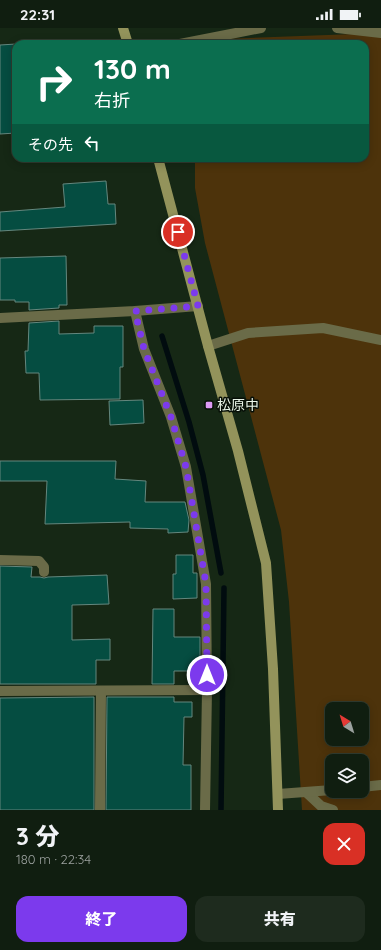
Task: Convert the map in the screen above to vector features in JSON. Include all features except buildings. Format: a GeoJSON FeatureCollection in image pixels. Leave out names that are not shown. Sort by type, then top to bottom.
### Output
{"type":"FeatureCollection","features":[{"type":"Feature","properties":{"kind":"street"},"geometry":{"type":"LineString","coordinates":[[123,28],[127,40]]}},
{"type":"Feature","properties":{"kind":"street"},"geometry":{"type":"LineString","coordinates":[[200,40],[261,28]]}},
{"type":"Feature","properties":{"kind":"street"},"geometry":{"type":"LineString","coordinates":[[337,28],[381,33]]}},
{"type":"Feature","properties":{"kind":"street"},"geometry":{"type":"LineString","coordinates":[[159,162],[208,346],[238,451],[266,564],[273,669],[278,810]]}},
{"type":"Feature","properties":{"kind":"street"},"geometry":{"type":"LineString","coordinates":[[0,318],[198,306]]}},
{"type":"Feature","properties":{"kind":"street"},"geometry":{"type":"LineString","coordinates":[[135,311],[144,349],[171,417],[186,467],[206,584],[207,690],[205,810]]}},
{"type":"Feature","properties":{"kind":"street"},"geometry":{"type":"LineString","coordinates":[[208,346],[248,333],[323,328],[381,340]]}},
{"type":"Feature","properties":{"kind":"street"},"geometry":{"type":"LineString","coordinates":[[0,560],[39,561],[44,567],[44,572]]}},
{"type":"Feature","properties":{"kind":"street"},"geometry":{"type":"LineString","coordinates":[[0,691],[207,690]]}},
{"type":"Feature","properties":{"kind":"street"},"geometry":{"type":"LineString","coordinates":[[100,810],[101,691]]}},
{"type":"Feature","properties":{"kind":"street"},"geometry":{"type":"LineString","coordinates":[[369,786],[381,785]]}},
{"type":"Feature","properties":{"kind":"street"},"geometry":{"type":"LineString","coordinates":[[278,794],[325,791]]}},
{"type":"Feature","properties":{"kind":"street"},"geometry":{"type":"LineString","coordinates":[[306,792],[321,806],[333,810]]}},
{"type":"Feature","properties":{"kind":"shaded area"},"geometry":{"type":"Polygon","coordinates":[[[381,33],[381,810],[302,810],[289,602],[281,530],[205,243],[195,188],[195,162],[369,162],[369,40],[198,40],[381,33]]]}},
{"type":"Feature","properties":{"kind":"waterway"},"geometry":{"type":"LineString","coordinates":[[162,336],[189,422],[203,475],[221,573]]}},
{"type":"Feature","properties":{"kind":"waterway"},"geometry":{"type":"LineString","coordinates":[[221,810],[224,588]]}},
{"type":"Feature","properties":{"kind":"place","name":"松原中"},"geometry":{"type":"Point","coordinates":[209,405]}},
{"type":"Feature","properties":{"kind":"route"},"geometry":{"type":"LineString","coordinates":[[178,232],[198,306],[135,311],[144,349],[171,417],[186,467],[206,584],[207,675]]}}]}
